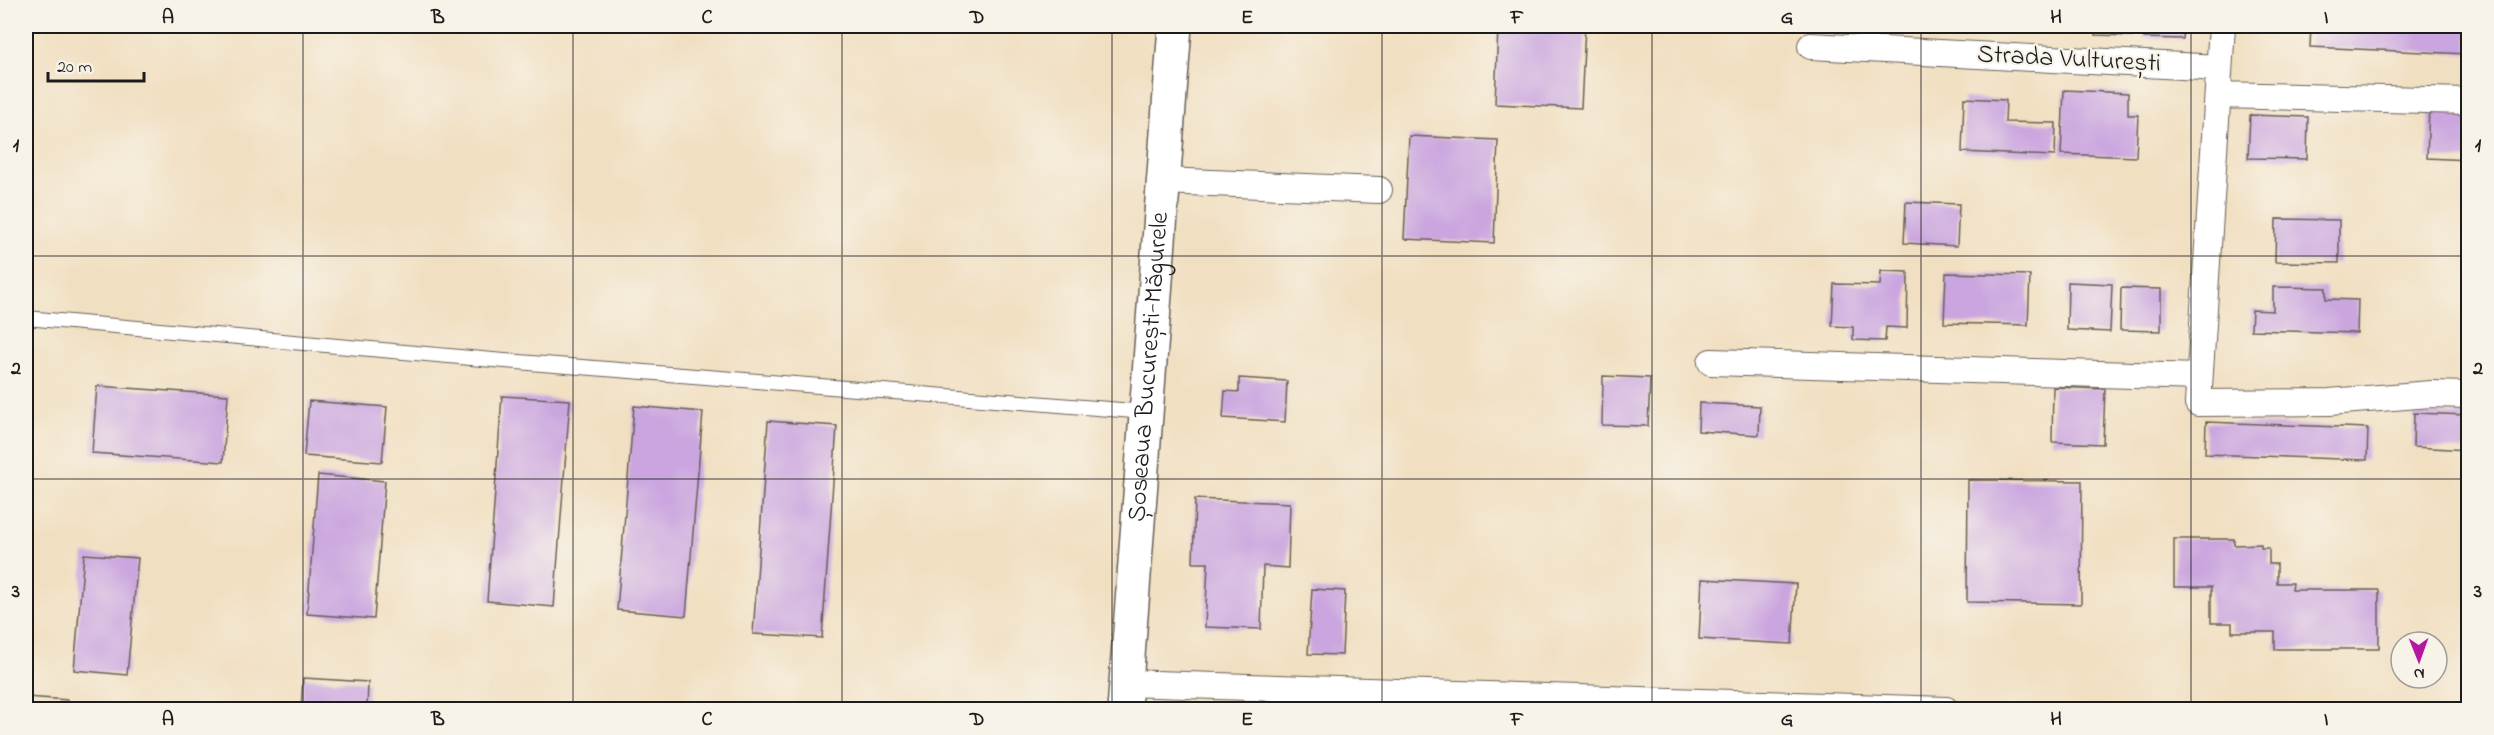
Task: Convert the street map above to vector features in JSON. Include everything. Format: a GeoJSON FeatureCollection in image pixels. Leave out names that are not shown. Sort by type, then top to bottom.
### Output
{"type":"FeatureCollection","features":[{"type":"Feature","properties":{"kind":"main road","name":"Șoseaua București-Măgurele"},"geometry":{"type":"LineString","coordinates":[[1125,696],[1175,26]]}},
{"type":"Feature","properties":{"kind":"street"},"geometry":{"type":"LineString","coordinates":[[2222,26],[2198,404],[2330,402],[2431,394],[2469,395]]}},
{"type":"Feature","properties":{"kind":"street","name":"Strada Vulturești"},"geometry":{"type":"LineString","coordinates":[[1811,46],[2219,68]]}},
{"type":"Feature","properties":{"kind":"street"},"geometry":{"type":"LineString","coordinates":[[2218,95],[2469,101]]}},
{"type":"Feature","properties":{"kind":"street"},"geometry":{"type":"LineString","coordinates":[[1163,181],[1379,190]]}},
{"type":"Feature","properties":{"kind":"street"},"geometry":{"type":"LineString","coordinates":[[1711,362],[2199,377]]}},
{"type":"Feature","properties":{"kind":"street"},"geometry":{"type":"LineString","coordinates":[[1125,696],[1946,710]]}},
{"type":"Feature","properties":{"kind":"lane"},"geometry":{"type":"LineString","coordinates":[[26,318],[482,359],[1146,412]]}},
{"type":"Feature","properties":{"kind":"building"},"geometry":{"type":"Polygon","coordinates":[[[1498,26],[1585,26],[1581,108],[1495,104],[1498,26]]]}},
{"type":"Feature","properties":{"kind":"building"},"geometry":{"type":"Polygon","coordinates":[[[2096,26],[2135,26],[2134,36],[2095,35],[2096,26]]]}},
{"type":"Feature","properties":{"kind":"building"},"geometry":{"type":"Polygon","coordinates":[[[2144,26],[2184,26],[2183,39],[2144,38],[2144,26]]]}},
{"type":"Feature","properties":{"kind":"building"},"geometry":{"type":"Polygon","coordinates":[[[2311,26],[2468,26],[2468,54],[2310,47],[2311,26]]]}},
{"type":"Feature","properties":{"kind":"building"},"geometry":{"type":"Polygon","coordinates":[[[2064,90],[2128,93],[2128,115],[2138,115],[2136,157],[2061,154],[2064,90]]]}},
{"type":"Feature","properties":{"kind":"building"},"geometry":{"type":"Polygon","coordinates":[[[1964,98],[2006,100],[2005,122],[2056,123],[2055,156],[1962,152],[1964,98]]]}},
{"type":"Feature","properties":{"kind":"building"},"geometry":{"type":"Polygon","coordinates":[[[2429,108],[2468,110],[2468,160],[2427,158],[2429,108]]]}},
{"type":"Feature","properties":{"kind":"building"},"geometry":{"type":"Polygon","coordinates":[[[2250,115],[2308,117],[2307,159],[2248,158],[2250,115]]]}},
{"type":"Feature","properties":{"kind":"building"},"geometry":{"type":"Polygon","coordinates":[[[1409,136],[1498,140],[1494,243],[1404,239],[1409,136]]]}},
{"type":"Feature","properties":{"kind":"building"},"geometry":{"type":"Polygon","coordinates":[[[1906,202],[1959,204],[1957,246],[1904,243],[1906,202]]]}},
{"type":"Feature","properties":{"kind":"building"},"geometry":{"type":"Polygon","coordinates":[[[2276,219],[2339,220],[2339,263],[2275,262],[2276,219]]]}},
{"type":"Feature","properties":{"kind":"building"},"geometry":{"type":"Polygon","coordinates":[[[1881,271],[1908,272],[1907,328],[1886,327],[1885,341],[1853,340],[1853,327],[1832,326],[1834,284],[1880,285],[1881,271]]]}},
{"type":"Feature","properties":{"kind":"building"},"geometry":{"type":"Polygon","coordinates":[[[1946,273],[2030,275],[2028,325],[1944,323],[1946,273]]]}},
{"type":"Feature","properties":{"kind":"building"},"geometry":{"type":"Polygon","coordinates":[[[2068,282],[2112,284],[2110,332],[2067,330],[2068,282]]]}},
{"type":"Feature","properties":{"kind":"building"},"geometry":{"type":"Polygon","coordinates":[[[2273,287],[2326,288],[2326,299],[2358,300],[2357,333],[2251,330],[2252,310],[2273,311],[2273,287]]]}},
{"type":"Feature","properties":{"kind":"building"},"geometry":{"type":"Polygon","coordinates":[[[2121,288],[2161,289],[2161,331],[2120,330],[2121,288]]]}},
{"type":"Feature","properties":{"kind":"building"},"geometry":{"type":"Polygon","coordinates":[[[1603,376],[1650,378],[1648,426],[1602,425],[1603,376]]]}},
{"type":"Feature","properties":{"kind":"building"},"geometry":{"type":"Polygon","coordinates":[[[1239,378],[1287,381],[1285,422],[1223,418],[1225,391],[1239,392],[1239,378]]]}},
{"type":"Feature","properties":{"kind":"building"},"geometry":{"type":"Polygon","coordinates":[[[97,386],[228,395],[223,462],[92,453],[97,386]]]}},
{"type":"Feature","properties":{"kind":"building"},"geometry":{"type":"Polygon","coordinates":[[[2053,387],[2105,389],[2103,444],[2052,442],[2053,387]]]}},
{"type":"Feature","properties":{"kind":"building"},"geometry":{"type":"Polygon","coordinates":[[[502,396],[570,400],[554,607],[487,601],[502,396]]]}},
{"type":"Feature","properties":{"kind":"building"},"geometry":{"type":"Polygon","coordinates":[[[309,401],[387,407],[382,462],[304,456],[309,401]]]}},
{"type":"Feature","properties":{"kind":"building"},"geometry":{"type":"Polygon","coordinates":[[[1699,403],[1760,406],[1759,435],[1698,431],[1699,403]]]}},
{"type":"Feature","properties":{"kind":"building"},"geometry":{"type":"Polygon","coordinates":[[[634,406],[703,412],[686,616],[617,610],[634,406]]]}},
{"type":"Feature","properties":{"kind":"building"},"geometry":{"type":"Polygon","coordinates":[[[2414,413],[2468,415],[2468,450],[2413,447],[2414,413]]]}},
{"type":"Feature","properties":{"kind":"building"},"geometry":{"type":"Polygon","coordinates":[[[768,421],[837,426],[822,638],[753,634],[768,421]]]}},
{"type":"Feature","properties":{"kind":"building"},"geometry":{"type":"Polygon","coordinates":[[[2206,422],[2368,428],[2367,460],[2205,454],[2206,422]]]}},
{"type":"Feature","properties":{"kind":"building"},"geometry":{"type":"Polygon","coordinates":[[[318,475],[385,481],[374,619],[307,614],[318,475]]]}},
{"type":"Feature","properties":{"kind":"building"},"geometry":{"type":"Polygon","coordinates":[[[1968,480],[2082,481],[2081,604],[1967,602],[1968,480]]]}},
{"type":"Feature","properties":{"kind":"building"},"geometry":{"type":"Polygon","coordinates":[[[1195,499],[1290,503],[1288,568],[1263,566],[1261,629],[1205,627],[1208,563],[1193,563],[1195,499]]]}},
{"type":"Feature","properties":{"kind":"building"},"geometry":{"type":"Polygon","coordinates":[[[2174,539],[2234,539],[2234,545],[2261,544],[2261,548],[2269,548],[2269,564],[2277,564],[2277,583],[2293,583],[2292,590],[2379,590],[2379,649],[2275,649],[2275,632],[2232,632],[2232,623],[2211,623],[2211,587],[2174,587],[2174,539]]]}},
{"type":"Feature","properties":{"kind":"building"},"geometry":{"type":"Polygon","coordinates":[[[84,554],[138,558],[127,675],[74,670],[84,554]]]}},
{"type":"Feature","properties":{"kind":"building"},"geometry":{"type":"Polygon","coordinates":[[[1702,579],[1796,584],[1792,644],[1699,639],[1702,579]]]}},
{"type":"Feature","properties":{"kind":"building"},"geometry":{"type":"Polygon","coordinates":[[[1312,589],[1345,591],[1342,655],[1308,654],[1312,589]]]}},
{"type":"Feature","properties":{"kind":"building"},"geometry":{"type":"Polygon","coordinates":[[[303,678],[368,682],[367,710],[301,710],[303,678]]]}},
{"type":"Feature","properties":{"kind":"building"},"geometry":{"type":"Polygon","coordinates":[[[26,697],[68,700],[67,710],[26,710],[26,697]]]}},
{"type":"Feature","properties":{"kind":"building"},"geometry":{"type":"Polygon","coordinates":[[[75,705],[107,708],[107,710],[75,710],[75,705]]]}},
{"type":"Feature","properties":{"kind":"building"},"geometry":{"type":"Polygon","coordinates":[[[1407,706],[1430,707],[1430,710],[1407,710],[1407,706]]]}}]}
